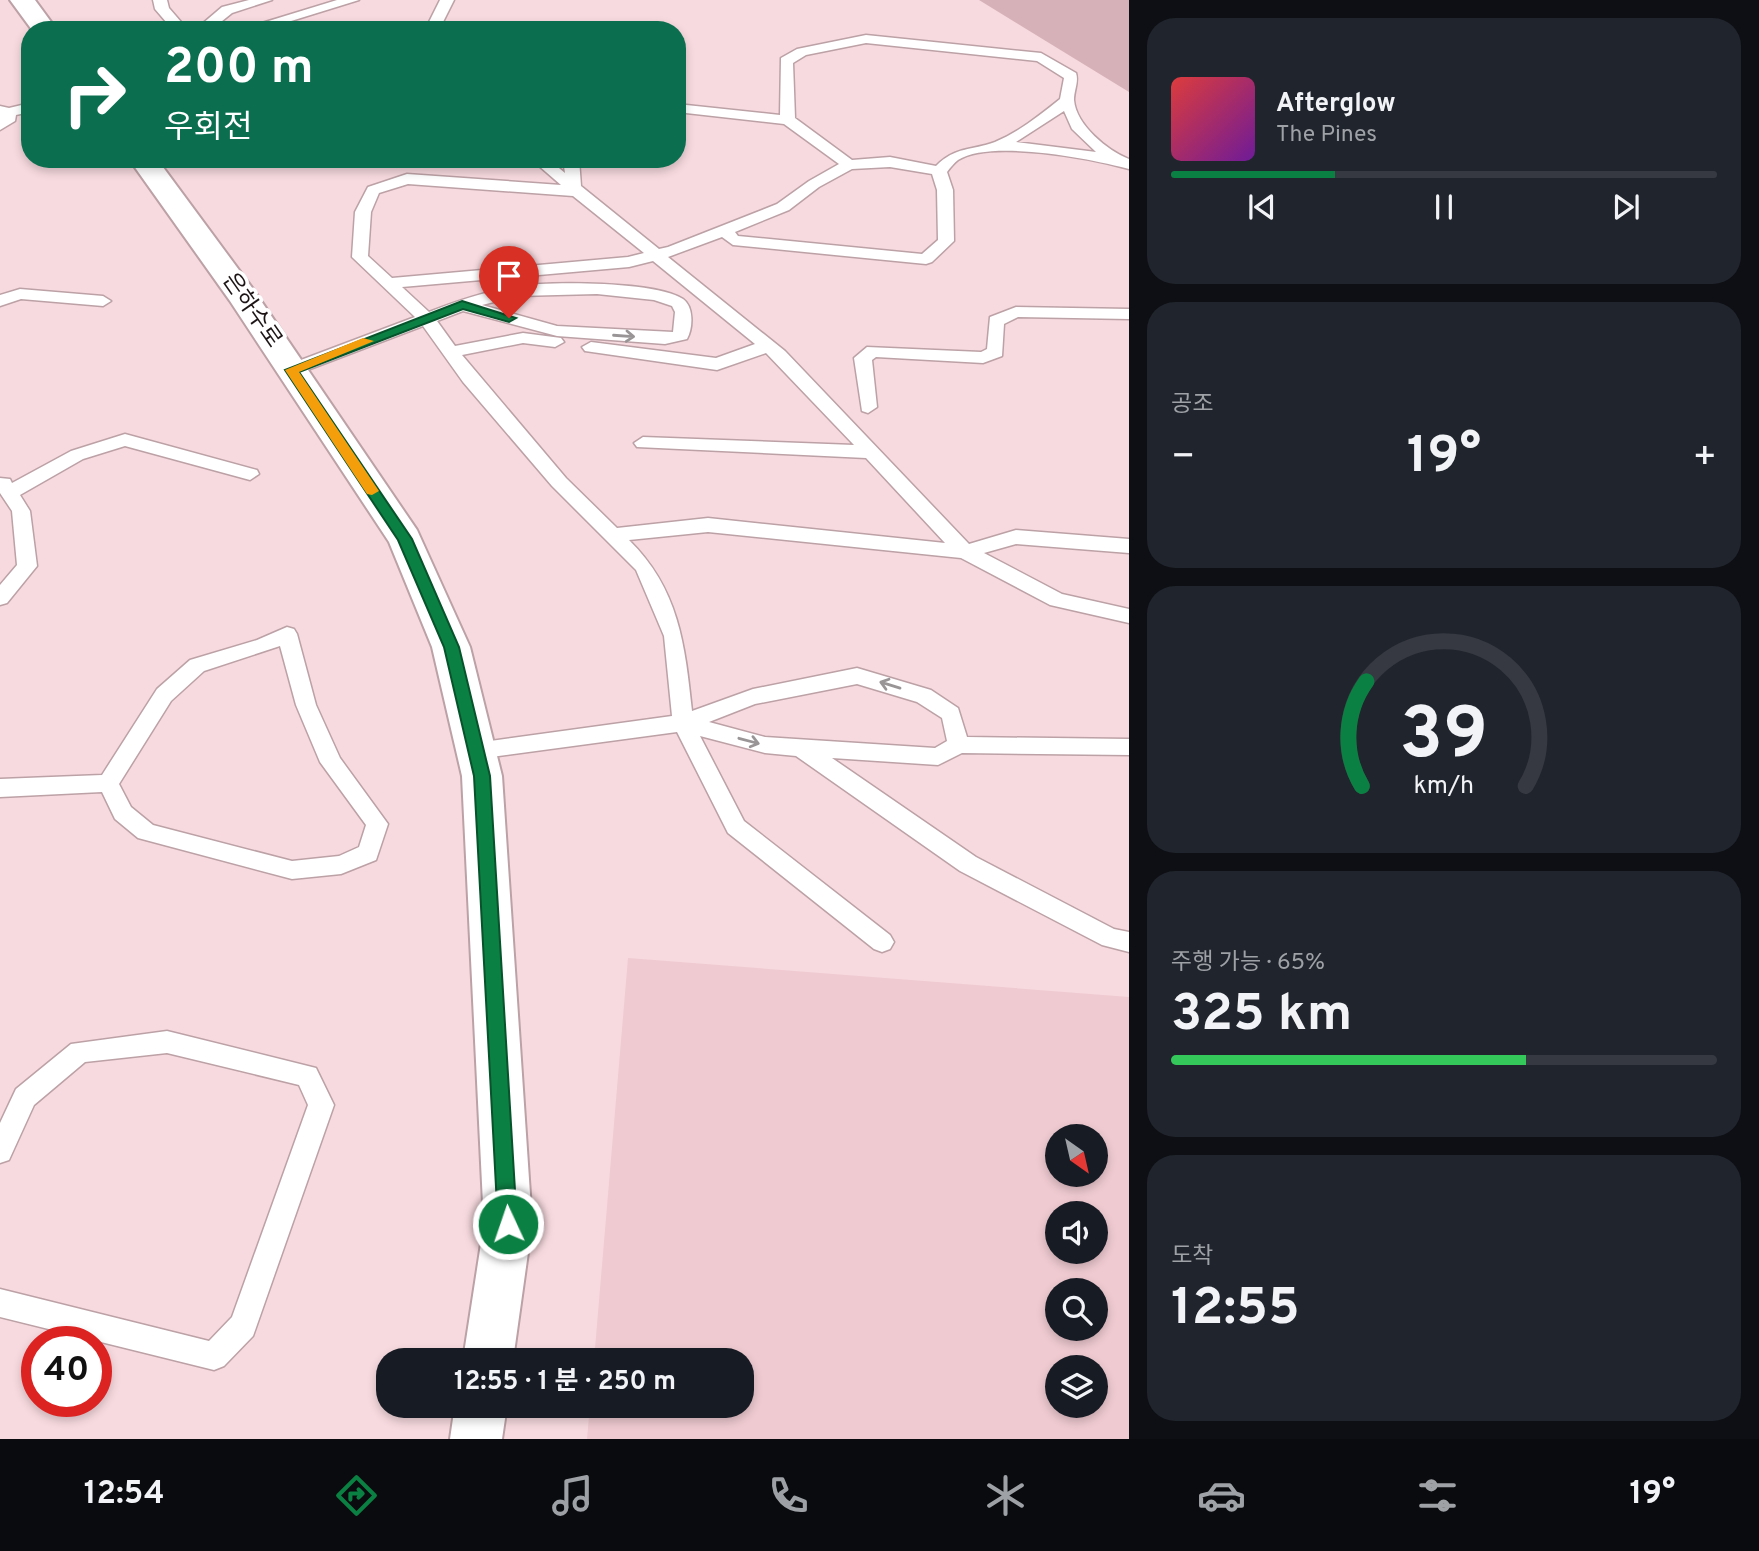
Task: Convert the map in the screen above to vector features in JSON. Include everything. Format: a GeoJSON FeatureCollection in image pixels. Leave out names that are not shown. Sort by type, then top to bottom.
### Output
{"type":"FeatureCollection","features":[{"type":"Feature","properties":{"kind":"street"},"geometry":{"type":"LineString","coordinates":[[22,0],[38,21]]}},
{"type":"Feature","properties":{"kind":"street","name":"은하수로"},"geometry":{"type":"LineString","coordinates":[[149,168],[405,539],[451,647],[482,776],[508,1224],[490,1348]]}},
{"type":"Feature","properties":{"kind":"street"},"geometry":{"type":"LineString","coordinates":[[476,1439],[479,1418]]}},
{"type":"Feature","properties":{"kind":"lane"},"geometry":{"type":"LineString","coordinates":[[160,0],[162,9],[172,21]]}},
{"type":"Feature","properties":{"kind":"lane"},"geometry":{"type":"LineString","coordinates":[[213,21],[227,10],[265,0]]}},
{"type":"Feature","properties":{"kind":"lane"},"geometry":{"type":"LineString","coordinates":[[278,21],[352,0]]}},
{"type":"Feature","properties":{"kind":"lane"},"geometry":{"type":"LineString","coordinates":[[436,21],[447,0]]}},
{"type":"Feature","properties":{"kind":"lane"},"geometry":{"type":"LineString","coordinates":[[788,120],[786,61],[802,52],[866,39],[1041,57],[1071,76],[1068,101],[1077,126],[1112,158]]}},
{"type":"Feature","properties":{"kind":"lane"},"geometry":{"type":"LineString","coordinates":[[939,171],[954,156],[1000,145],[1033,127],[1068,101]]}},
{"type":"Feature","properties":{"kind":"lane"},"geometry":{"type":"LineString","coordinates":[[686,109],[788,120],[849,166]]}},
{"type":"Feature","properties":{"kind":"lane"},"geometry":{"type":"LineString","coordinates":[[2,123],[21,112]]}},
{"type":"Feature","properties":{"kind":"lane"},"geometry":{"type":"LineString","coordinates":[[1000,145],[1112,158],[1129,164]]}},
{"type":"Feature","properties":{"kind":"lane"},"geometry":{"type":"LineString","coordinates":[[391,283],[629,262],[725,230],[783,207],[814,184],[849,166],[890,162],[939,171]]}},
{"type":"Feature","properties":{"kind":"lane"},"geometry":{"type":"LineString","coordinates":[[548,168],[768,346],[965,552],[1057,600],[1129,616]]}},
{"type":"Feature","properties":{"kind":"lane"},"geometry":{"type":"LineString","coordinates":[[573,168],[574,191]]}},
{"type":"Feature","properties":{"kind":"lane"},"geometry":{"type":"LineString","coordinates":[[725,230],[733,240],[926,259],[946,241],[944,190],[939,171]]}},
{"type":"Feature","properties":{"kind":"lane"},"geometry":{"type":"LineString","coordinates":[[574,191],[407,179],[373,190],[363,212],[360,257],[426,318],[450,352],[559,482],[644,566],[674,636],[683,723],[736,827],[882,942]]}},
{"type":"Feature","properties":{"kind":"lane"},"geometry":{"type":"LineString","coordinates":[[291,370],[462,305],[518,291],[597,289],[657,295],[678,303],[684,326],[681,335],[664,339],[557,331],[462,305]]}},
{"type":"Feature","properties":{"kind":"lane"},"geometry":{"type":"LineString","coordinates":[[0,301],[20,294],[103,301]]}},
{"type":"Feature","properties":{"kind":"lane"},"geometry":{"type":"LineString","coordinates":[[868,407],[863,358],[873,351],[983,358],[996,352],[996,321],[1016,312],[1129,314]]}},
{"type":"Feature","properties":{"kind":"lane"},"geometry":{"type":"LineString","coordinates":[[450,352],[523,338],[717,364],[768,346]]}},
{"type":"Feature","properties":{"kind":"lane"},"geometry":{"type":"LineString","coordinates":[[0,598],[27,566],[21,511],[5,487],[78,454],[125,440],[250,474]]}},
{"type":"Feature","properties":{"kind":"lane"},"geometry":{"type":"LineString","coordinates":[[643,443],[871,452]]}},
{"type":"Feature","properties":{"kind":"lane"},"geometry":{"type":"LineString","coordinates":[[612,535],[708,524],[965,552],[1016,537],[1129,546]]}},
{"type":"Feature","properties":{"kind":"lane"},"geometry":{"type":"LineString","coordinates":[[287,634],[306,705],[331,762],[377,824],[368,853],[341,865],[292,870],[146,832],[123,813],[108,783],[164,695],[197,666],[263,646],[287,634]]}},
{"type":"Feature","properties":{"kind":"lane"},"geometry":{"type":"LineString","coordinates":[[476,751],[683,723],[753,697],[857,676],[924,696],[951,714],[959,745]]}},
{"type":"Feature","properties":{"kind":"lane"},"geometry":{"type":"LineString","coordinates":[[683,723],[765,745],[938,757],[959,745],[1129,747]]}},
{"type":"Feature","properties":{"kind":"lane"},"geometry":{"type":"LineString","coordinates":[[801,748],[968,864],[1110,938],[1129,942]]}},
{"type":"Feature","properties":{"kind":"lane"},"geometry":{"type":"LineString","coordinates":[[0,788],[108,783]]}},
{"type":"Feature","properties":{"kind":"lane"},"geometry":{"type":"LineString","coordinates":[[0,1151],[25,1097],[80,1052],[167,1042],[307,1076],[321,1105],[243,1326],[214,1356],[0,1303]]}},
{"type":"Feature","properties":{"kind":"shaded area"},"geometry":{"type":"Polygon","coordinates":[[[979,0],[1129,0],[1129,92],[979,0]]]}},
{"type":"Feature","properties":{"kind":"shaded area"},"geometry":{"type":"Polygon","coordinates":[[[628,958],[1129,997],[1129,1439],[587,1439],[589,1418],[754,1418],[754,1348],[595,1348],[628,958]]]}},
{"type":"Feature","properties":{"kind":"slow traffic"},"geometry":{"type":"LineString","coordinates":[[368,341],[291,370],[372,491]]}},
{"type":"Feature","properties":{"kind":"route"},"geometry":{"type":"LineString","coordinates":[[508,1224],[482,776],[451,647],[405,539],[291,370],[462,305],[509,318]]}}]}
